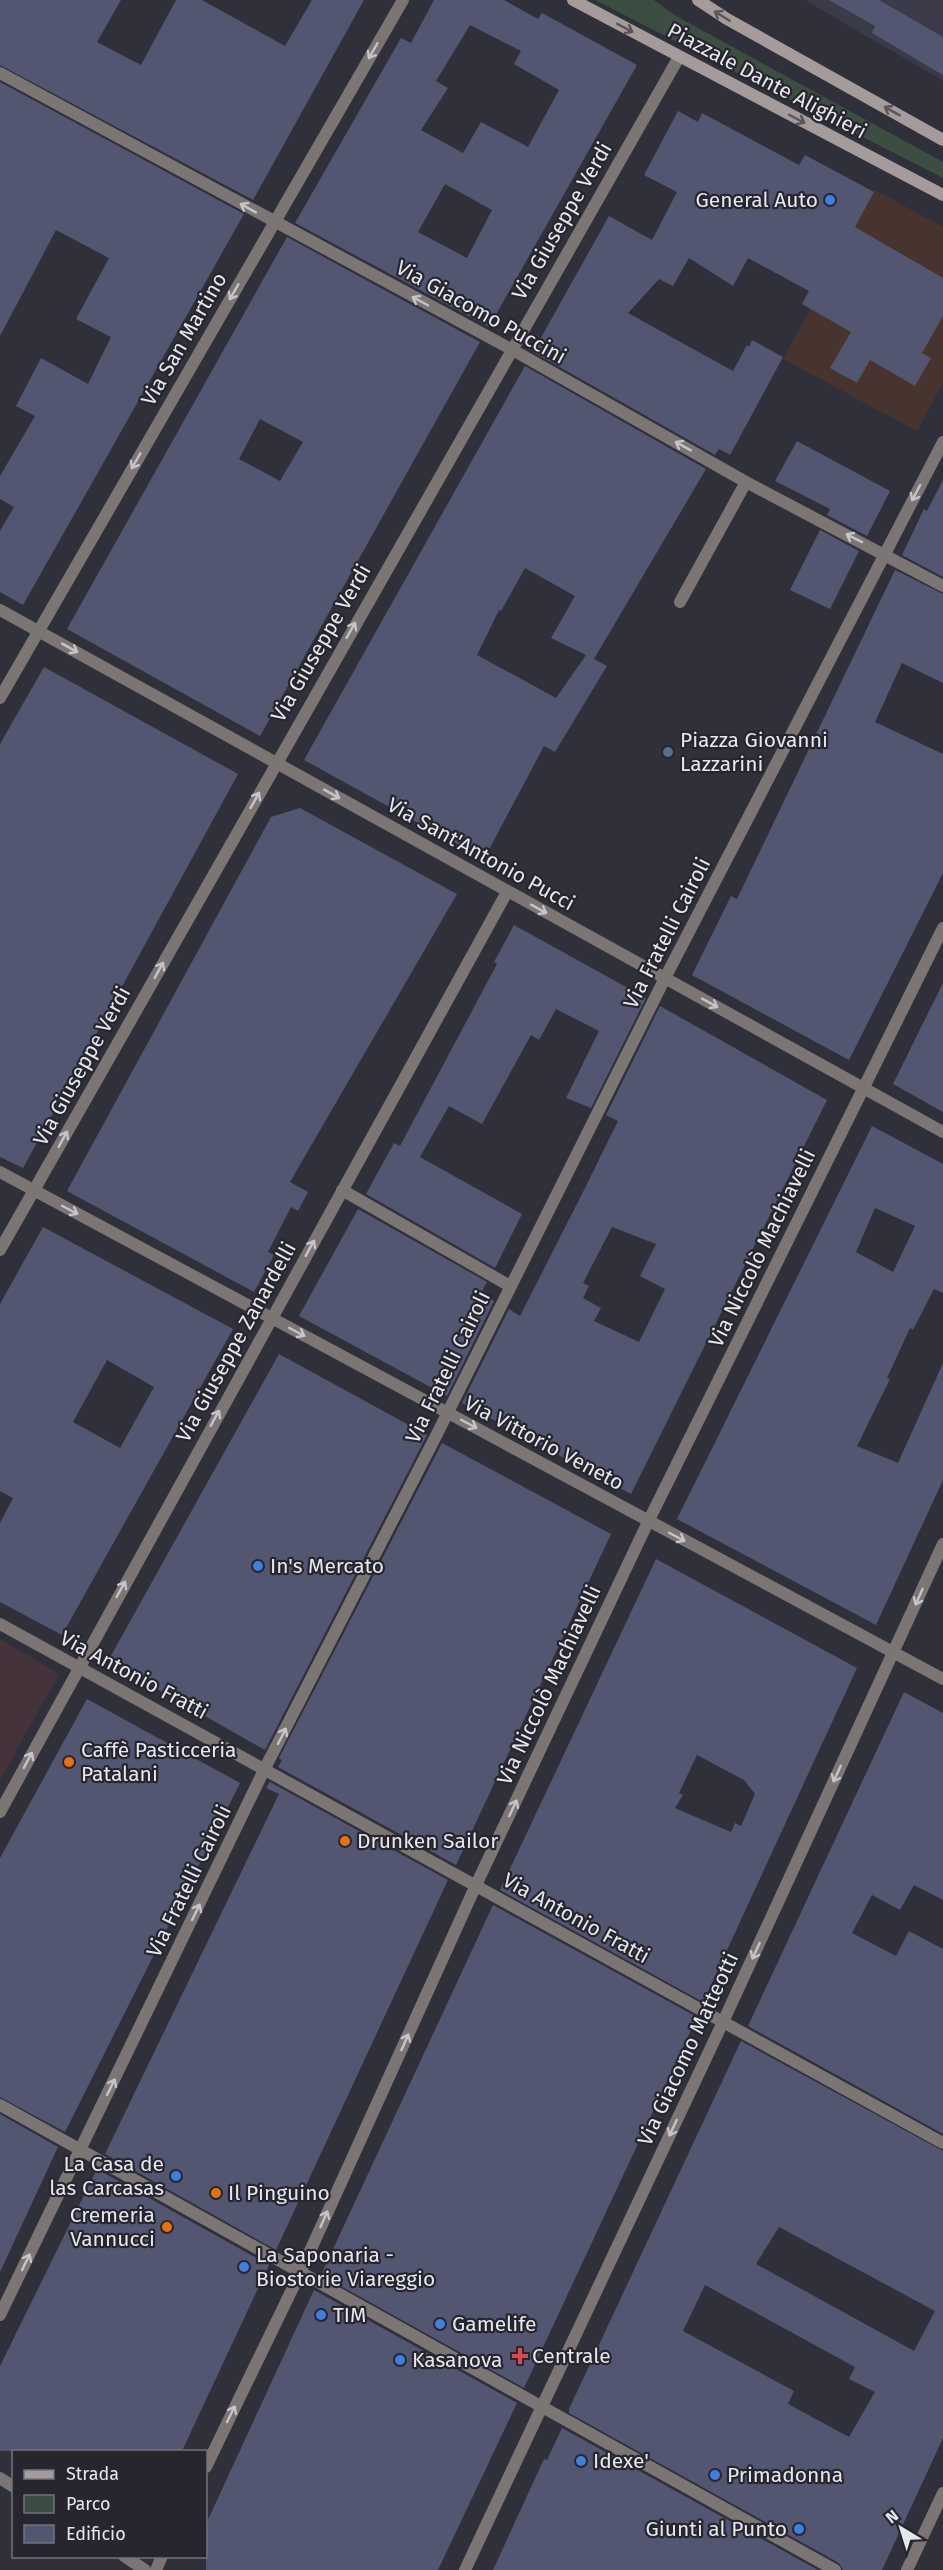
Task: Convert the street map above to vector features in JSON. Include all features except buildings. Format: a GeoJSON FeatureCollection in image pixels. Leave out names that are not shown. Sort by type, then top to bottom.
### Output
{"type":"FeatureCollection","features":[{"type":"Feature","properties":{"kind":"street","name":"Via San Martino"},"geometry":{"type":"LineString","coordinates":[[0,698],[403,0]]}},
{"type":"Feature","properties":{"kind":"street","name":"Piazzale Dante Alighieri"},"geometry":{"type":"LineString","coordinates":[[573,0],[943,195]]}},
{"type":"Feature","properties":{"kind":"street","name":"Piazzale Dante Alighieri"},"geometry":{"type":"LineString","coordinates":[[698,0],[727,19],[943,140]]}},
{"type":"Feature","properties":{"kind":"street","name":"Via Giuseppe Verdi"},"geometry":{"type":"LineString","coordinates":[[0,1250],[679,57]]}},
{"type":"Feature","properties":{"kind":"street","name":"Via Giacomo Puccini"},"geometry":{"type":"LineString","coordinates":[[0,73],[511,350],[746,482],[943,586]]}},
{"type":"Feature","properties":{"kind":"street","name":"Via Fratelli Cairoli"},"geometry":{"type":"LineString","coordinates":[[0,2315],[265,1768],[447,1413],[665,978],[943,442]]}},
{"type":"Feature","properties":{"kind":"street"},"geometry":{"type":"LineString","coordinates":[[680,602],[746,482]]}},
{"type":"Feature","properties":{"kind":"street","name":"Via Sant'Antonio Pucci"},"geometry":{"type":"LineString","coordinates":[[0,610],[943,1132]]}},
{"type":"Feature","properties":{"kind":"street","name":"Via Giuseppe Zanardelli"},"geometry":{"type":"LineString","coordinates":[[0,1812],[270,1317],[507,892]]}},
{"type":"Feature","properties":{"kind":"street","name":"Via Niccolò Machiavelli"},"geometry":{"type":"LineString","coordinates":[[207,2465],[301,2271],[476,1885],[648,1522],[943,928]]}},
{"type":"Feature","properties":{"kind":"street","name":"Via Vittorio Veneto"},"geometry":{"type":"LineString","coordinates":[[0,1172],[943,1679]]}},
{"type":"Feature","properties":{"kind":"street"},"geometry":{"type":"LineString","coordinates":[[342,1190],[510,1286]]}},
{"type":"Feature","properties":{"kind":"street","name":"Via Giacomo Matteotti"},"geometry":{"type":"LineString","coordinates":[[465,2570],[723,2022],[943,1544]]}},
{"type":"Feature","properties":{"kind":"street","name":"Via Antonio Fratti"},"geometry":{"type":"LineString","coordinates":[[0,1624],[943,2143]]}},
{"type":"Feature","properties":{"kind":"street"},"geometry":{"type":"LineString","coordinates":[[0,2105],[835,2570]]}},
{"type":"Feature","properties":{"kind":"street"},"geometry":{"type":"LineString","coordinates":[[907,2570],[943,2493]]}},
{"type":"Feature","properties":{"kind":"street"},"geometry":{"type":"LineString","coordinates":[[127,2558],[145,2570]]}},
{"type":"Feature","properties":{"kind":"shaded area"},"geometry":{"type":"Polygon","coordinates":[[[805,0],[943,0],[943,81],[805,0]]]}},
{"type":"Feature","properties":{"kind":"shaded area"},"geometry":{"type":"Polygon","coordinates":[[[875,190],[943,227],[943,383],[917,431],[783,359],[875,190]]]}},
{"type":"Feature","properties":{"kind":"shaded area"},"geometry":{"type":"Polygon","coordinates":[[[0,1639],[59,1674],[0,1780],[0,1639]]]}},
{"type":"Feature","properties":{"kind":"green space"},"geometry":{"type":"Polygon","coordinates":[[[595,0],[654,0],[676,16],[943,162],[943,178],[595,0]]]}},
{"type":"Feature","properties":{"kind":"place","name":"General Auto"},"geometry":{"type":"Point","coordinates":[830,200]}},
{"type":"Feature","properties":{"kind":"place","name":"Piazza Giovanni Lazzarini"},"geometry":{"type":"Point","coordinates":[668,752]}},
{"type":"Feature","properties":{"kind":"place","name":"In's Mercato"},"geometry":{"type":"Point","coordinates":[258,1566]}},
{"type":"Feature","properties":{"kind":"place","name":"Caffè Pasticceria Patalani"},"geometry":{"type":"Point","coordinates":[69,1762]}},
{"type":"Feature","properties":{"kind":"place","name":"Drunken Sailor"},"geometry":{"type":"Point","coordinates":[345,1841]}},
{"type":"Feature","properties":{"kind":"place","name":"La Casa de las Carcasas"},"geometry":{"type":"Point","coordinates":[176,2176]}},
{"type":"Feature","properties":{"kind":"place","name":"Il Pinguino"},"geometry":{"type":"Point","coordinates":[216,2193]}},
{"type":"Feature","properties":{"kind":"place","name":"Cremeria Vannucci"},"geometry":{"type":"Point","coordinates":[167,2227]}},
{"type":"Feature","properties":{"kind":"place","name":"La Saponaria - Biostorie Viareggio"},"geometry":{"type":"Point","coordinates":[244,2267]}},
{"type":"Feature","properties":{"kind":"place","name":"TIM"},"geometry":{"type":"Point","coordinates":[321,2315]}},
{"type":"Feature","properties":{"kind":"place","name":"Gamelife"},"geometry":{"type":"Point","coordinates":[440,2324]}},
{"type":"Feature","properties":{"kind":"place","name":"Centrale"},"geometry":{"type":"Point","coordinates":[520,2356]}},
{"type":"Feature","properties":{"kind":"place","name":"Kasanova"},"geometry":{"type":"Point","coordinates":[400,2360]}},
{"type":"Feature","properties":{"kind":"place","name":"Idexe'"},"geometry":{"type":"Point","coordinates":[581,2461]}},
{"type":"Feature","properties":{"kind":"place","name":"Primadonna"},"geometry":{"type":"Point","coordinates":[715,2475]}},
{"type":"Feature","properties":{"kind":"place","name":"Giunti al Punto"},"geometry":{"type":"Point","coordinates":[799,2529]}}]}
